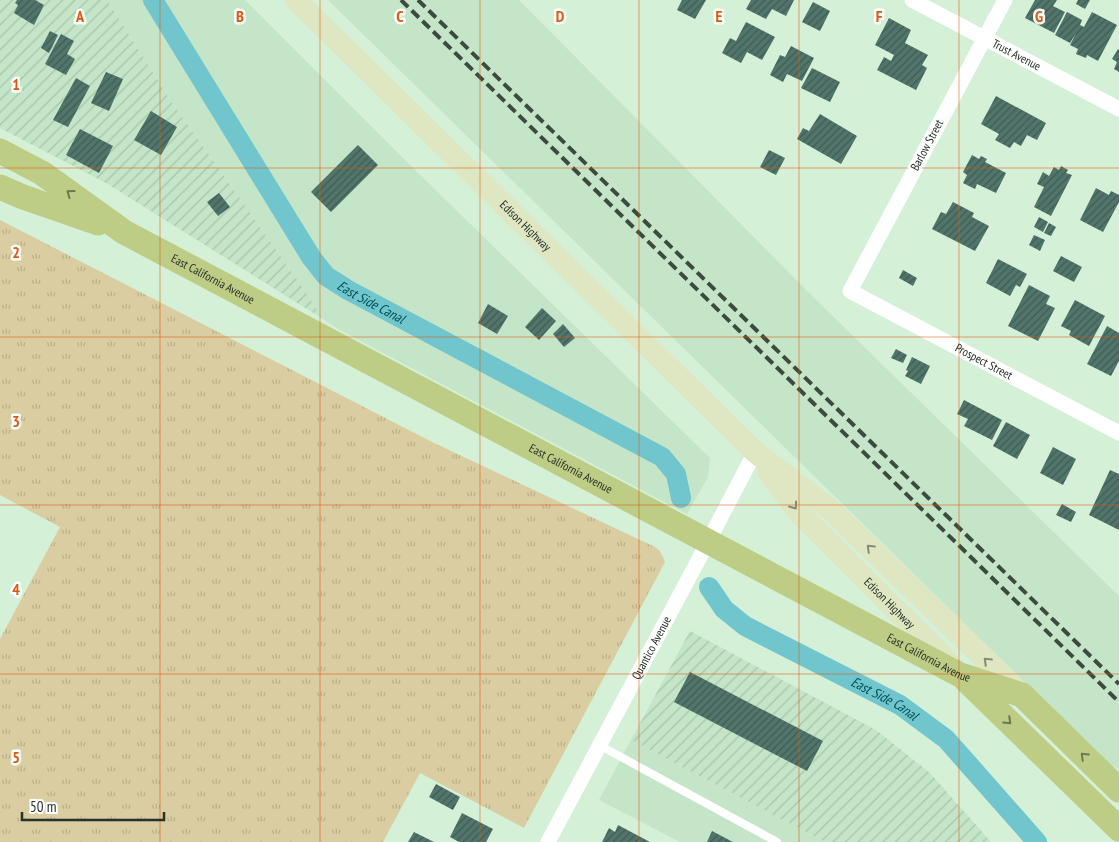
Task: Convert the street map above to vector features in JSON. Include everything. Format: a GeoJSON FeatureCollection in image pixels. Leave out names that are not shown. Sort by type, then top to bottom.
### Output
{"type":"FeatureCollection","features":[{"type":"Feature","properties":{"kind":"main road","name":"Edison Highway"},"geometry":{"type":"LineString","coordinates":[[296,0],[755,452],[830,509],[1119,790]]}},
{"type":"Feature","properties":{"kind":"main road","name":"East California Avenue"},"geometry":{"type":"LineString","coordinates":[[0,151],[42,173],[124,232],[960,675],[1022,695]]}},
{"type":"Feature","properties":{"kind":"main road","name":"East California Avenue"},"geometry":{"type":"LineString","coordinates":[[0,187],[124,232]]}},
{"type":"Feature","properties":{"kind":"main road","name":"Edison Highway"},"geometry":{"type":"LineString","coordinates":[[755,452],[799,513],[960,675],[1119,829]]}},
{"type":"Feature","properties":{"kind":"street","name":"Trust Avenue"},"geometry":{"type":"LineString","coordinates":[[912,0],[1119,109]]}},
{"type":"Feature","properties":{"kind":"street","name":"Barlow Street"},"geometry":{"type":"LineString","coordinates":[[850,291],[1005,0]]}},
{"type":"Feature","properties":{"kind":"street","name":"Prospect Street"},"geometry":{"type":"LineString","coordinates":[[850,291],[1119,433]]}},
{"type":"Feature","properties":{"kind":"street","name":"Quantico Avenue"},"geometry":{"type":"LineString","coordinates":[[548,842],[755,452]]}},
{"type":"Feature","properties":{"kind":"lane"},"geometry":{"type":"LineString","coordinates":[[599,746],[777,842]]}},
{"type":"Feature","properties":{"kind":"shaded area"},"geometry":{"type":"Polygon","coordinates":[[[0,0],[107,0],[171,101],[323,319],[106,183],[0,128],[0,0]]]}},
{"type":"Feature","properties":{"kind":"shaded area"},"geometry":{"type":"Polygon","coordinates":[[[107,0],[245,0],[413,168],[710,458],[708,477],[687,514],[338,329],[323,319],[171,101],[107,0]]]}},
{"type":"Feature","properties":{"kind":"shaded area"},"geometry":{"type":"Polygon","coordinates":[[[328,0],[519,0],[807,291],[1119,596],[1119,770],[1107,763],[328,0]]]}},
{"type":"Feature","properties":{"kind":"shaded area"},"geometry":{"type":"Polygon","coordinates":[[[690,631],[876,730],[930,773],[991,842],[825,842],[631,740],[690,631]]]}},
{"type":"Feature","properties":{"kind":"shaded area"},"geometry":{"type":"Polygon","coordinates":[[[631,740],[825,842],[680,842],[599,800],[631,740]]]}},
{"type":"Feature","properties":{"kind":"green space"},"geometry":{"type":"Polygon","coordinates":[[[0,220],[434,443],[660,551],[665,562],[524,828],[420,773],[383,842],[0,842],[0,639],[60,527],[0,495],[0,220]]]}},
{"type":"Feature","properties":{"kind":"building"},"geometry":{"type":"Polygon","coordinates":[[[17,0],[35,0],[44,5],[34,25],[14,13],[18,5],[15,3],[17,0]]]}},
{"type":"Feature","properties":{"kind":"building"},"geometry":{"type":"Polygon","coordinates":[[[682,0],[706,0],[695,19],[677,10],[682,0]]]}},
{"type":"Feature","properties":{"kind":"building"},"geometry":{"type":"Polygon","coordinates":[[[751,0],[794,0],[786,16],[772,9],[766,19],[746,9],[751,0]]]}},
{"type":"Feature","properties":{"kind":"building"},"geometry":{"type":"Polygon","coordinates":[[[1035,0],[1057,0],[1053,6],[1065,12],[1054,33],[1025,18],[1035,0]]]}},
{"type":"Feature","properties":{"kind":"building"},"geometry":{"type":"Polygon","coordinates":[[[1078,0],[1090,0],[1085,9],[1076,4],[1078,0]]]}},
{"type":"Feature","properties":{"kind":"building"},"geometry":{"type":"Polygon","coordinates":[[[813,2],[830,11],[820,31],[802,22],[813,2]]]}},
{"type":"Feature","properties":{"kind":"building"},"geometry":{"type":"Polygon","coordinates":[[[1067,12],[1082,20],[1080,25],[1084,27],[1092,12],[1117,25],[1098,61],[1087,55],[1086,58],[1076,54],[1078,49],[1070,45],[1076,33],[1070,43],[1055,35],[1067,12]]]}},
{"type":"Feature","properties":{"kind":"building"},"geometry":{"type":"Polygon","coordinates":[[[889,18],[911,30],[905,43],[928,55],[922,65],[927,68],[916,90],[877,70],[884,57],[891,61],[894,55],[875,45],[889,18]]]}},
{"type":"Feature","properties":{"kind":"building"},"geometry":{"type":"Polygon","coordinates":[[[746,22],[775,37],[762,60],[747,52],[741,63],[722,53],[730,38],[736,41],[746,22]]]}},
{"type":"Feature","properties":{"kind":"building"},"geometry":{"type":"Polygon","coordinates":[[[50,31],[58,35],[49,53],[41,48],[50,31]]]}},
{"type":"Feature","properties":{"kind":"building"},"geometry":{"type":"Polygon","coordinates":[[[61,34],[74,41],[67,54],[75,59],[66,75],[45,64],[61,34]]]}},
{"type":"Feature","properties":{"kind":"building"},"geometry":{"type":"Polygon","coordinates":[[[791,46],[814,58],[802,81],[787,74],[783,82],[770,75],[780,55],[785,57],[791,46]]]}},
{"type":"Feature","properties":{"kind":"building"},"geometry":{"type":"Polygon","coordinates":[[[1118,49],[1119,72],[1114,69],[1117,62],[1112,59],[1118,49]]]}},
{"type":"Feature","properties":{"kind":"building"},"geometry":{"type":"Polygon","coordinates":[[[812,68],[840,82],[830,102],[801,88],[812,68]]]}},
{"type":"Feature","properties":{"kind":"building"},"geometry":{"type":"Polygon","coordinates":[[[106,72],[123,79],[109,111],[91,103],[106,72]]]}},
{"type":"Feature","properties":{"kind":"building"},"geometry":{"type":"Polygon","coordinates":[[[76,78],[90,86],[68,127],[53,120],[76,78]]]}},
{"type":"Feature","properties":{"kind":"building"},"geometry":{"type":"Polygon","coordinates":[[[996,96],[1046,123],[1037,140],[1027,135],[1021,146],[1014,142],[1010,148],[995,140],[999,134],[981,124],[996,96]]]}},
{"type":"Feature","properties":{"kind":"building"},"geometry":{"type":"Polygon","coordinates":[[[151,111],[177,127],[161,155],[134,140],[151,111]]]}},
{"type":"Feature","properties":{"kind":"building"},"geometry":{"type":"Polygon","coordinates":[[[820,114],[857,136],[841,164],[797,139],[803,128],[809,131],[820,114]]]}},
{"type":"Feature","properties":{"kind":"building"},"geometry":{"type":"Polygon","coordinates":[[[80,129],[113,146],[99,173],[66,155],[80,129]]]}},
{"type":"Feature","properties":{"kind":"building"},"geometry":{"type":"Polygon","coordinates":[[[358,145],[378,165],[331,212],[311,192],[358,145]]]}},
{"type":"Feature","properties":{"kind":"building"},"geometry":{"type":"Polygon","coordinates":[[[769,150],[785,158],[776,175],[760,167],[769,150]]]}},
{"type":"Feature","properties":{"kind":"building"},"geometry":{"type":"Polygon","coordinates":[[[972,155],[979,159],[981,156],[987,159],[985,162],[1006,173],[996,193],[977,184],[975,189],[963,183],[967,175],[963,172],[972,155]]]}},
{"type":"Feature","properties":{"kind":"building"},"geometry":{"type":"Polygon","coordinates":[[[1061,166],[1068,170],[1066,173],[1072,175],[1051,216],[1034,207],[1044,187],[1037,184],[1043,172],[1049,176],[1054,167],[1059,170],[1061,166]]]}},
{"type":"Feature","properties":{"kind":"building"},"geometry":{"type":"Polygon","coordinates":[[[1096,188],[1109,195],[1111,191],[1119,195],[1119,202],[1103,232],[1080,220],[1096,188]]]}},
{"type":"Feature","properties":{"kind":"building"},"geometry":{"type":"Polygon","coordinates":[[[219,193],[230,207],[218,216],[207,202],[219,193]]]}},
{"type":"Feature","properties":{"kind":"building"},"geometry":{"type":"Polygon","coordinates":[[[953,202],[974,213],[972,217],[989,226],[975,251],[932,229],[941,212],[946,214],[953,202]]]}},
{"type":"Feature","properties":{"kind":"building"},"geometry":{"type":"Polygon","coordinates":[[[1039,217],[1048,222],[1043,232],[1034,227],[1039,217]]]}},
{"type":"Feature","properties":{"kind":"building"},"geometry":{"type":"Polygon","coordinates":[[[1049,223],[1056,227],[1051,236],[1044,233],[1049,223]]]}},
{"type":"Feature","properties":{"kind":"building"},"geometry":{"type":"Polygon","coordinates":[[[1034,235],[1045,240],[1040,251],[1029,245],[1034,235]]]}},
{"type":"Feature","properties":{"kind":"building"},"geometry":{"type":"Polygon","coordinates":[[[1061,256],[1082,267],[1074,282],[1053,271],[1061,256]]]}},
{"type":"Feature","properties":{"kind":"building"},"geometry":{"type":"Polygon","coordinates":[[[998,259],[1027,274],[1020,287],[1016,285],[1010,296],[986,283],[998,259]]]}},
{"type":"Feature","properties":{"kind":"building"},"geometry":{"type":"Polygon","coordinates":[[[903,270],[917,278],[913,286],[899,278],[903,270]]]}},
{"type":"Feature","properties":{"kind":"building"},"geometry":{"type":"Polygon","coordinates":[[[1029,285],[1050,296],[1046,304],[1055,308],[1038,341],[1008,326],[1029,285]]]}},
{"type":"Feature","properties":{"kind":"building"},"geometry":{"type":"Polygon","coordinates":[[[1075,300],[1105,316],[1089,346],[1069,335],[1071,331],[1061,326],[1075,300]]]}},
{"type":"Feature","properties":{"kind":"building"},"geometry":{"type":"Polygon","coordinates":[[[488,304],[508,316],[497,334],[478,323],[488,304]]]}},
{"type":"Feature","properties":{"kind":"building"},"geometry":{"type":"Polygon","coordinates":[[[542,308],[556,321],[539,340],[525,327],[542,308]]]}},
{"type":"Feature","properties":{"kind":"building"},"geometry":{"type":"Polygon","coordinates":[[[563,324],[575,338],[564,347],[553,334],[563,324]]]}},
{"type":"Feature","properties":{"kind":"building"},"geometry":{"type":"Polygon","coordinates":[[[1107,326],[1119,333],[1119,361],[1111,376],[1087,364],[1107,326]]]}},
{"type":"Feature","properties":{"kind":"building"},"geometry":{"type":"Polygon","coordinates":[[[896,349],[907,355],[903,363],[891,358],[896,349]]]}},
{"type":"Feature","properties":{"kind":"building"},"geometry":{"type":"Polygon","coordinates":[[[912,357],[930,366],[921,384],[905,376],[912,357]]]}},
{"type":"Feature","properties":{"kind":"building"},"geometry":{"type":"Polygon","coordinates":[[[964,400],[1002,420],[992,440],[964,426],[968,419],[957,414],[964,400]]]}},
{"type":"Feature","properties":{"kind":"building"},"geometry":{"type":"Polygon","coordinates":[[[1006,422],[1030,435],[1017,459],[993,446],[1006,422]]]}},
{"type":"Feature","properties":{"kind":"building"},"geometry":{"type":"Polygon","coordinates":[[[1053,447],[1076,459],[1063,485],[1040,473],[1053,447]]]}},
{"type":"Feature","properties":{"kind":"building"},"geometry":{"type":"Polygon","coordinates":[[[1110,470],[1119,474],[1119,530],[1089,515],[1110,470]]]}},
{"type":"Feature","properties":{"kind":"building"},"geometry":{"type":"Polygon","coordinates":[[[1062,504],[1076,512],[1071,522],[1056,515],[1062,504]]]}},
{"type":"Feature","properties":{"kind":"building"},"geometry":{"type":"Polygon","coordinates":[[[690,672],[823,741],[807,771],[674,702],[690,672]]]}},
{"type":"Feature","properties":{"kind":"building"},"geometry":{"type":"Polygon","coordinates":[[[436,784],[460,797],[453,810],[429,797],[436,784]]]}},
{"type":"Feature","properties":{"kind":"building"},"geometry":{"type":"Polygon","coordinates":[[[462,813],[493,829],[486,842],[459,842],[450,837],[462,813]]]}},
{"type":"Feature","properties":{"kind":"building"},"geometry":{"type":"Polygon","coordinates":[[[618,825],[650,842],[602,842],[609,828],[615,832],[618,825]]]}},
{"type":"Feature","properties":{"kind":"building"},"geometry":{"type":"Polygon","coordinates":[[[712,831],[733,842],[707,842],[712,831]]]}},
{"type":"Feature","properties":{"kind":"building"},"geometry":{"type":"Polygon","coordinates":[[[414,832],[434,842],[408,842],[414,832]]]}},
{"type":"Feature","properties":{"kind":"waterway","name":"East Side Canal"},"geometry":{"type":"LineString","coordinates":[[153,0],[311,257],[326,276],[348,290],[662,457],[676,474],[681,498]]}},
{"type":"Feature","properties":{"kind":"waterway","name":"East Side Canal"},"geometry":{"type":"LineString","coordinates":[[709,587],[724,609],[745,626],[900,705],[946,739],[1037,842]]}},
{"type":"Feature","properties":{"kind":"railway"},"geometry":{"type":"LineString","coordinates":[[401,0],[1119,702]]}},
{"type":"Feature","properties":{"kind":"railway"},"geometry":{"type":"LineString","coordinates":[[418,0],[1119,684]]}}]}
